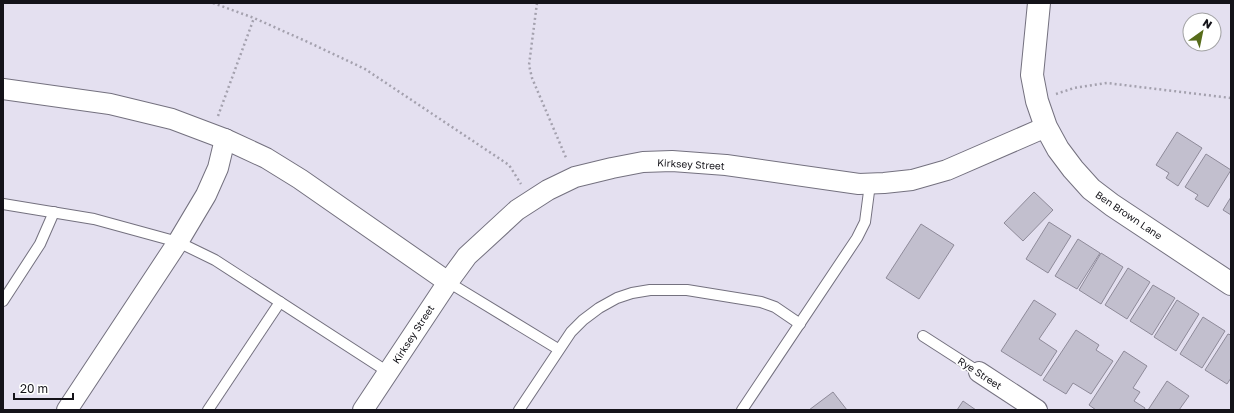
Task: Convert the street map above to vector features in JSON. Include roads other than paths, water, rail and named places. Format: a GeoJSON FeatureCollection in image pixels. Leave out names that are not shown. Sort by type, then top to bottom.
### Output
{"type":"FeatureCollection","features":[{"type":"Feature","properties":{"kind":"street","name":"Ben Brown Lane"},"geometry":{"type":"LineString","coordinates":[[1040,3],[1032,75],[1037,101],[1046,127],[1058,149],[1091,189],[1112,205],[1231,284]]}},
{"type":"Feature","properties":{"kind":"street"},"geometry":{"type":"LineString","coordinates":[[3,89],[110,104],[172,119],[218,136],[266,158],[300,179],[448,282]]}},
{"type":"Feature","properties":{"kind":"street","name":"Kirksey Street"},"geometry":{"type":"LineString","coordinates":[[363,410],[448,282],[472,252],[517,210],[548,190],[575,177],[643,162],[672,161],[726,165],[860,184],[912,180],[947,170],[1046,127]]}},
{"type":"Feature","properties":{"kind":"street"},"geometry":{"type":"LineString","coordinates":[[67,410],[178,242],[206,195],[218,168],[218,136]]}},
{"type":"Feature","properties":{"kind":"street","name":"Rye Street"},"geometry":{"type":"LineString","coordinates":[[979,372],[1037,410]]}},
{"type":"Feature","properties":{"kind":"lane"},"geometry":{"type":"LineString","coordinates":[[742,410],[858,238],[865,222],[870,184]]}},
{"type":"Feature","properties":{"kind":"lane"},"geometry":{"type":"LineString","coordinates":[[3,204],[94,219],[178,242],[215,260],[388,372]]}},
{"type":"Feature","properties":{"kind":"lane"},"geometry":{"type":"LineString","coordinates":[[3,301],[40,244],[54,212]]}},
{"type":"Feature","properties":{"kind":"lane"},"geometry":{"type":"LineString","coordinates":[[448,282],[558,349]]}},
{"type":"Feature","properties":{"kind":"lane"},"geometry":{"type":"LineString","coordinates":[[519,410],[558,349],[571,332],[583,320],[599,308],[617,298],[632,293],[650,290],[687,290],[768,303],[800,324]]}},
{"type":"Feature","properties":{"kind":"lane"},"geometry":{"type":"LineString","coordinates":[[208,410],[280,302]]}},
{"type":"Feature","properties":{"kind":"lane","name":"Rye Street"},"geometry":{"type":"LineString","coordinates":[[923,336],[979,372]]}}]}
